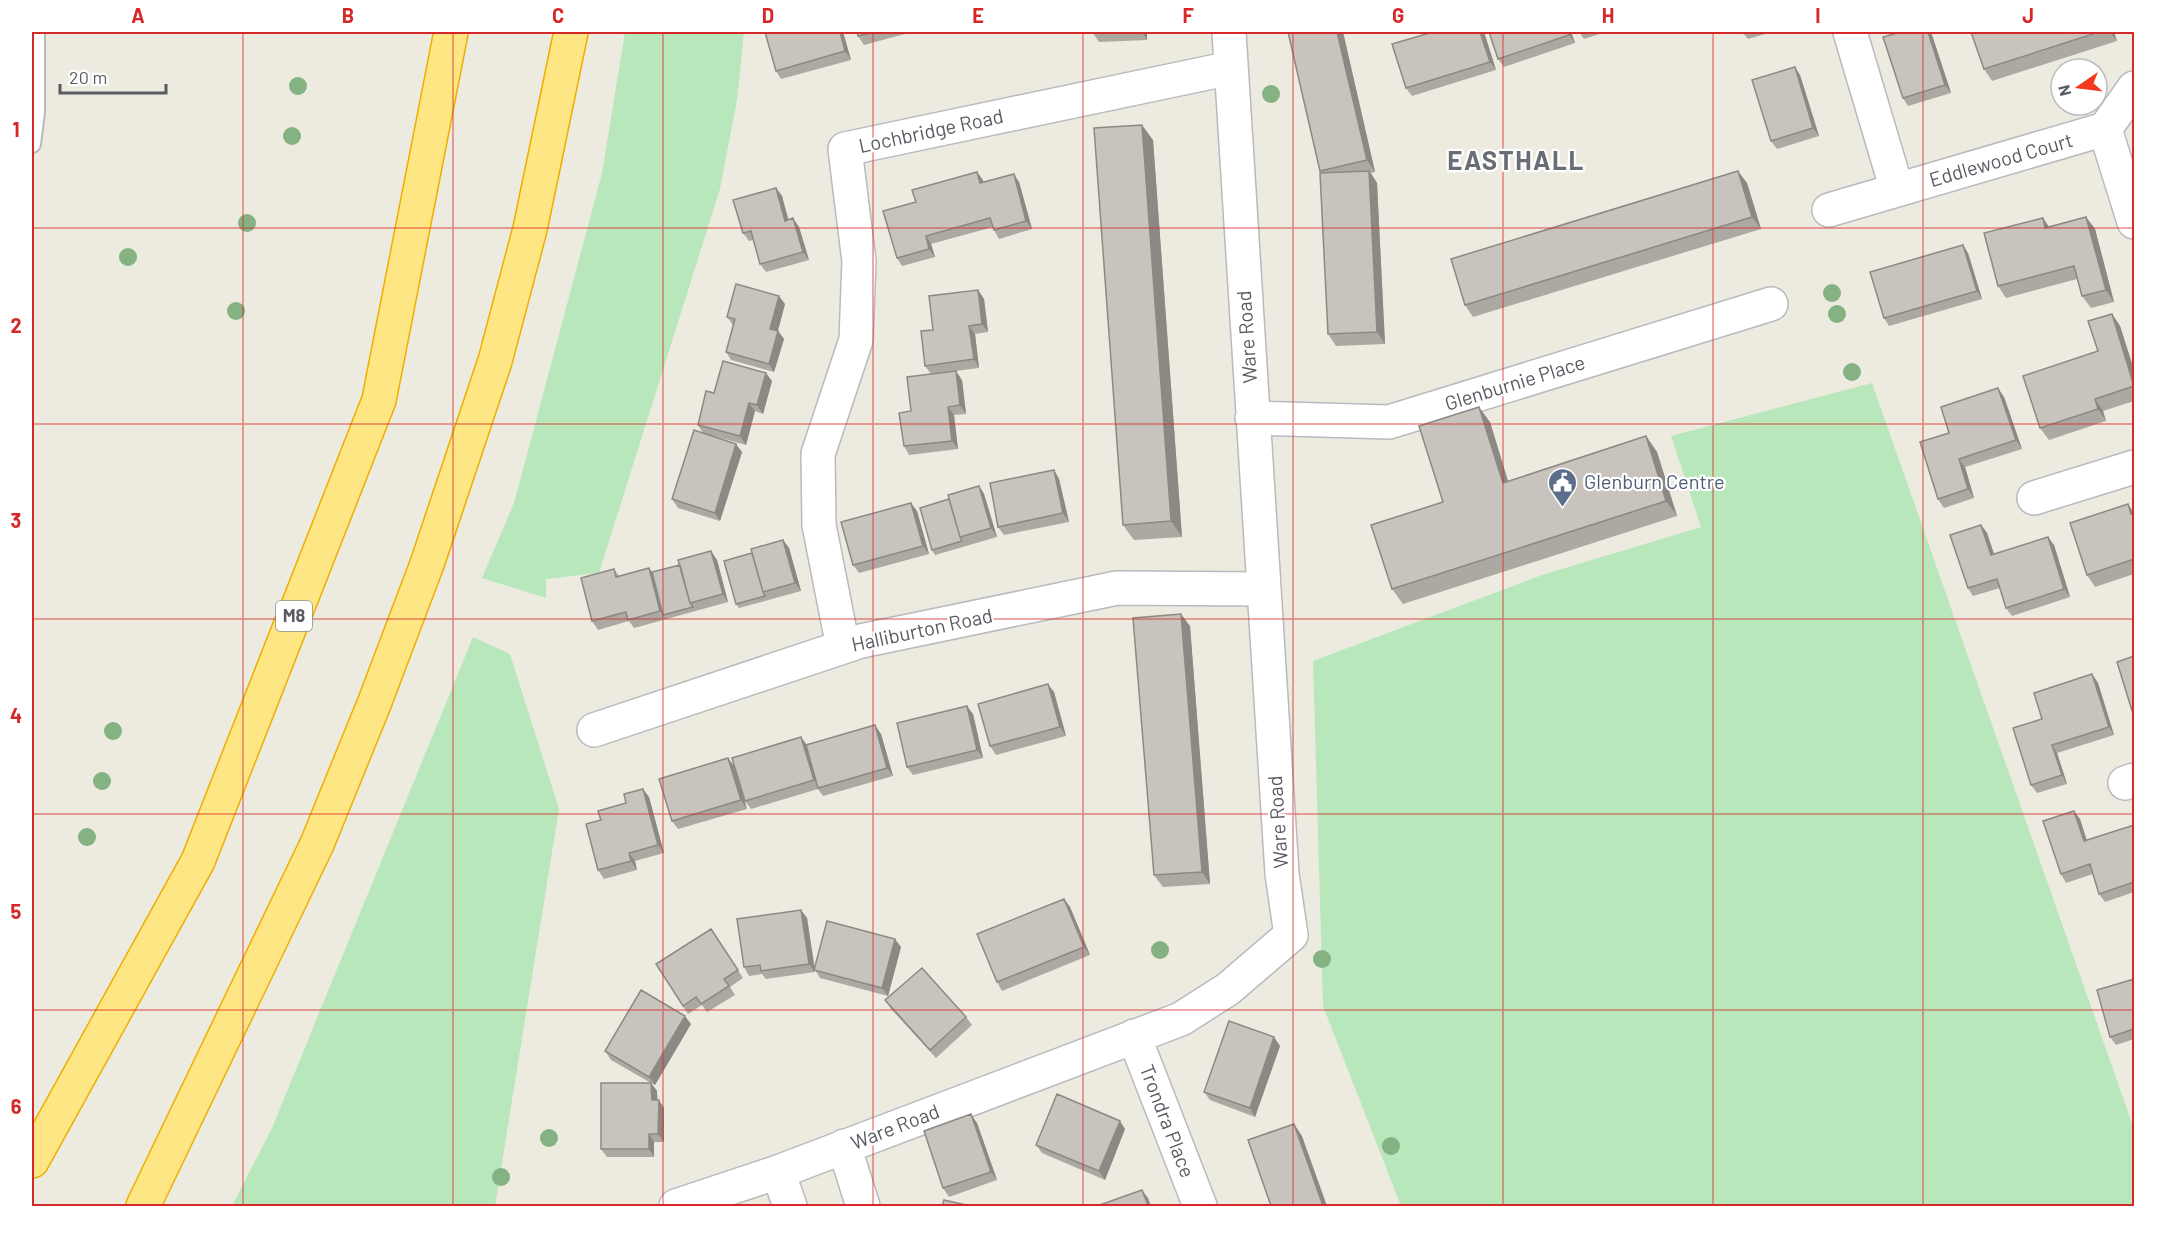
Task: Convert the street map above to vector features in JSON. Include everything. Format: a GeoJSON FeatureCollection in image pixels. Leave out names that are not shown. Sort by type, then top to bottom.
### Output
{"type":"FeatureCollection","features":[{"type":"Feature","properties":{"kind":"highway","name":"M8"},"geometry":{"type":"LineString","coordinates":[[32,1161],[198,861],[379,400],[451,32]]}},
{"type":"Feature","properties":{"kind":"highway"},"geometry":{"type":"LineString","coordinates":[[143,1206],[317,844],[374,704],[427,564],[495,361],[530,229],[571,32]]}},
{"type":"Feature","properties":{"kind":"highway"},"geometry":{"type":"LineString","coordinates":[[138,1206],[177,1137]]}},
{"type":"Feature","properties":{"kind":"street","name":"Ware Road"},"geometry":{"type":"LineString","coordinates":[[676,1206],[778,1172],[1181,1019],[1228,989],[1291,935],[1282,874],[1262,589],[1228,32]]}},
{"type":"Feature","properties":{"kind":"street"},"geometry":{"type":"LineString","coordinates":[[1850,32],[1897,190]]}},
{"type":"Feature","properties":{"kind":"street","name":"Lochbridge Road"},"geometry":{"type":"LineString","coordinates":[[843,647],[819,525],[818,454],[856,340],[859,261],[845,149],[1231,68]]}},
{"type":"Feature","properties":{"kind":"street"},"geometry":{"type":"LineString","coordinates":[[2134,88],[2105,129],[2134,222]]}},
{"type":"Feature","properties":{"kind":"street","name":"Eddlewood Court"},"geometry":{"type":"LineString","coordinates":[[1829,210],[2105,129]]}},
{"type":"Feature","properties":{"kind":"street","name":"Glenburnie Place"},"geometry":{"type":"LineString","coordinates":[[1252,418],[1389,422],[1771,304]]}},
{"type":"Feature","properties":{"kind":"street"},"geometry":{"type":"LineString","coordinates":[[2034,498],[2134,467]]}},
{"type":"Feature","properties":{"kind":"street","name":"Halliburton Road"},"geometry":{"type":"LineString","coordinates":[[594,730],[861,641],[1118,588],[1262,589]]}},
{"type":"Feature","properties":{"kind":"street","name":"Trondra Place"},"geometry":{"type":"LineString","coordinates":[[1134,1036],[1200,1206]]}},
{"type":"Feature","properties":{"kind":"street"},"geometry":{"type":"LineString","coordinates":[[844,1146],[863,1206]]}},
{"type":"Feature","properties":{"kind":"street"},"geometry":{"type":"LineString","coordinates":[[778,1172],[790,1206]]}},
{"type":"Feature","properties":{"kind":"lane"},"geometry":{"type":"LineString","coordinates":[[32,144],[36,112],[36,32]]}},
{"type":"Feature","properties":{"kind":"green space"},"geometry":{"type":"Polygon","coordinates":[[[625,32],[744,32],[737,100],[720,189],[599,573],[546,579],[546,598],[482,578],[514,503],[602,173],[625,32]]]}},
{"type":"Feature","properties":{"kind":"green space"},"geometry":{"type":"Polygon","coordinates":[[[1872,383],[2134,1129],[2134,1206],[1401,1206],[1323,1006],[1313,661],[1542,575],[1701,527],[1671,436],[1872,383]]]}},
{"type":"Feature","properties":{"kind":"green space"},"geometry":{"type":"Polygon","coordinates":[[[473,637],[510,654],[559,809],[495,1206],[232,1206],[272,1128],[473,637]]]}},
{"type":"Feature","properties":{"kind":"building"},"geometry":{"type":"Polygon","coordinates":[[[765,32],[840,32],[845,51],[776,71],[765,32]]]}},
{"type":"Feature","properties":{"kind":"building"},"geometry":{"type":"Polygon","coordinates":[[[857,32],[876,32],[858,36],[857,32]]]}},
{"type":"Feature","properties":{"kind":"building"},"geometry":{"type":"Polygon","coordinates":[[[1288,32],[1337,32],[1367,160],[1320,171],[1288,32]]]}},
{"type":"Feature","properties":{"kind":"building"},"geometry":{"type":"Polygon","coordinates":[[[1433,32],[1480,32],[1490,62],[1406,88],[1392,44],[1433,32]]]}},
{"type":"Feature","properties":{"kind":"building"},"geometry":{"type":"Polygon","coordinates":[[[1489,32],[1568,32],[1569,35],[1498,59],[1489,32]]]}},
{"type":"Feature","properties":{"kind":"building"},"geometry":{"type":"Polygon","coordinates":[[[1901,32],[1928,32],[1945,85],[1903,98],[1883,37],[1901,32]]]}},
{"type":"Feature","properties":{"kind":"building"},"geometry":{"type":"Polygon","coordinates":[[[1971,32],[2099,32],[1984,69],[1971,32]]]}},
{"type":"Feature","properties":{"kind":"building"},"geometry":{"type":"Polygon","coordinates":[[[1795,67],[1813,128],[1771,141],[1752,80],[1795,67]]]}},
{"type":"Feature","properties":{"kind":"building"},"geometry":{"type":"Polygon","coordinates":[[[1142,125],[1171,521],[1123,525],[1094,128],[1142,125]]]}},
{"type":"Feature","properties":{"kind":"building"},"geometry":{"type":"Polygon","coordinates":[[[1369,171],[1377,332],[1328,334],[1320,173],[1369,171]]]}},
{"type":"Feature","properties":{"kind":"building"},"geometry":{"type":"Polygon","coordinates":[[[1738,171],[1752,217],[1465,305],[1451,259],[1738,171]]]}},
{"type":"Feature","properties":{"kind":"building"},"geometry":{"type":"Polygon","coordinates":[[[977,172],[980,183],[1014,174],[1026,221],[994,230],[990,218],[926,236],[929,249],[897,258],[883,211],[916,202],[912,190],[977,172]]]}},
{"type":"Feature","properties":{"kind":"building"},"geometry":{"type":"Polygon","coordinates":[[[776,188],[785,221],[793,218],[803,252],[760,264],[751,231],[743,233],[733,200],[776,188]]]}},
{"type":"Feature","properties":{"kind":"building"},"geometry":{"type":"Polygon","coordinates":[[[2086,217],[2106,290],[2082,296],[2074,266],[1998,286],[1984,233],[2043,218],[2045,228],[2086,217]]]}},
{"type":"Feature","properties":{"kind":"building"},"geometry":{"type":"Polygon","coordinates":[[[1963,245],[1977,291],[1884,318],[1870,272],[1963,245]]]}},
{"type":"Feature","properties":{"kind":"building"},"geometry":{"type":"Polygon","coordinates":[[[736,284],[779,296],[770,329],[778,331],[769,364],[726,352],[735,319],[727,317],[736,284]]]}},
{"type":"Feature","properties":{"kind":"building"},"geometry":{"type":"Polygon","coordinates":[[[978,290],[982,324],[969,326],[974,359],[925,366],[921,331],[933,330],[929,296],[978,290]]]}},
{"type":"Feature","properties":{"kind":"building"},"geometry":{"type":"Polygon","coordinates":[[[2112,314],[2134,386],[2095,399],[2098,409],[2040,428],[2023,376],[2098,351],[2088,321],[2112,314]]]}},
{"type":"Feature","properties":{"kind":"building"},"geometry":{"type":"Polygon","coordinates":[[[723,361],[766,373],[757,405],[749,403],[740,436],[698,425],[706,391],[714,393],[723,361]]]}},
{"type":"Feature","properties":{"kind":"building"},"geometry":{"type":"Polygon","coordinates":[[[956,371],[960,405],[948,407],[952,441],[904,446],[899,413],[911,411],[907,377],[956,371]]]}},
{"type":"Feature","properties":{"kind":"building"},"geometry":{"type":"Polygon","coordinates":[[[1998,388],[2016,440],[1959,459],[1968,489],[1938,499],[1920,442],[1949,433],[1941,407],[1998,388]]]}},
{"type":"Feature","properties":{"kind":"building","name":"Glenburn Centre"},"geometry":{"type":"Polygon","coordinates":[[[1479,407],[1503,483],[1646,436],[1666,501],[1392,589],[1371,525],[1443,502],[1419,426],[1479,407]]]}},
{"type":"Feature","properties":{"kind":"building"},"geometry":{"type":"Polygon","coordinates":[[[694,430],[736,444],[715,513],[672,499],[694,430]]]}},
{"type":"Feature","properties":{"kind":"building"},"geometry":{"type":"Polygon","coordinates":[[[1054,470],[1063,513],[998,527],[990,483],[1054,470]]]}},
{"type":"Feature","properties":{"kind":"building"},"geometry":{"type":"Polygon","coordinates":[[[979,486],[991,528],[960,537],[948,495],[979,486]]]}},
{"type":"Feature","properties":{"kind":"building"},"geometry":{"type":"Polygon","coordinates":[[[949,499],[962,541],[932,550],[920,508],[949,499]]]}},
{"type":"Feature","properties":{"kind":"building"},"geometry":{"type":"Polygon","coordinates":[[[911,503],[923,546],[853,565],[841,522],[911,503]]]}},
{"type":"Feature","properties":{"kind":"building"},"geometry":{"type":"Polygon","coordinates":[[[2128,504],[2131,514],[2134,513],[2134,559],[2087,575],[2070,523],[2128,504]]]}},
{"type":"Feature","properties":{"kind":"building"},"geometry":{"type":"Polygon","coordinates":[[[1981,525],[1991,555],[2048,537],[2064,589],[2006,608],[1997,579],[1968,588],[1950,535],[1981,525]]]}},
{"type":"Feature","properties":{"kind":"building"},"geometry":{"type":"Polygon","coordinates":[[[783,540],[795,583],[763,592],[751,549],[783,540]]]}},
{"type":"Feature","properties":{"kind":"building"},"geometry":{"type":"Polygon","coordinates":[[[711,551],[723,594],[690,603],[678,560],[711,551]]]}},
{"type":"Feature","properties":{"kind":"building"},"geometry":{"type":"Polygon","coordinates":[[[752,553],[765,596],[736,604],[724,561],[752,553]]]}},
{"type":"Feature","properties":{"kind":"building"},"geometry":{"type":"Polygon","coordinates":[[[680,565],[693,607],[663,615],[652,572],[680,565]]]}},
{"type":"Feature","properties":{"kind":"building"},"geometry":{"type":"Polygon","coordinates":[[[649,568],[660,611],[628,620],[626,612],[592,621],[581,578],[614,569],[616,577],[649,568]]]}},
{"type":"Feature","properties":{"kind":"building"},"geometry":{"type":"Polygon","coordinates":[[[1181,614],[1202,872],[1154,875],[1133,618],[1181,614]]]}},
{"type":"Feature","properties":{"kind":"building"},"geometry":{"type":"Polygon","coordinates":[[[2134,656],[2134,714],[2133,714],[2117,662],[2134,656]]]}},
{"type":"Feature","properties":{"kind":"building"},"geometry":{"type":"Polygon","coordinates":[[[2092,674],[2109,727],[2052,745],[2062,775],[2031,785],[2013,728],[2042,719],[2034,693],[2092,674]]]}},
{"type":"Feature","properties":{"kind":"building"},"geometry":{"type":"Polygon","coordinates":[[[1048,684],[1060,727],[990,746],[978,704],[1048,684]]]}},
{"type":"Feature","properties":{"kind":"building"},"geometry":{"type":"Polygon","coordinates":[[[967,706],[977,750],[907,767],[897,723],[967,706]]]}},
{"type":"Feature","properties":{"kind":"building"},"geometry":{"type":"Polygon","coordinates":[[[875,725],[887,768],[818,788],[806,745],[875,725]]]}},
{"type":"Feature","properties":{"kind":"building"},"geometry":{"type":"Polygon","coordinates":[[[801,737],[814,780],[745,801],[732,758],[801,737]]]}},
{"type":"Feature","properties":{"kind":"building"},"geometry":{"type":"Polygon","coordinates":[[[728,758],[741,800],[672,821],[659,779],[728,758]]]}},
{"type":"Feature","properties":{"kind":"building"},"geometry":{"type":"Polygon","coordinates":[[[643,789],[658,845],[629,853],[631,861],[598,870],[586,824],[601,820],[598,811],[626,803],[624,794],[643,789]]]}},
{"type":"Feature","properties":{"kind":"building"},"geometry":{"type":"Polygon","coordinates":[[[2074,811],[2084,841],[2134,825],[2134,882],[2099,894],[2090,864],[2061,874],[2043,821],[2074,811]]]}},
{"type":"Feature","properties":{"kind":"building"},"geometry":{"type":"Polygon","coordinates":[[[1064,899],[1084,947],[997,982],[977,934],[1064,899]]]}},
{"type":"Feature","properties":{"kind":"building"},"geometry":{"type":"Polygon","coordinates":[[[801,910],[809,964],[761,971],[760,965],[744,967],[737,919],[801,910]]]}},
{"type":"Feature","properties":{"kind":"building"},"geometry":{"type":"Polygon","coordinates":[[[827,921],[895,939],[882,988],[814,970],[827,921]]]}},
{"type":"Feature","properties":{"kind":"building"},"geometry":{"type":"Polygon","coordinates":[[[711,929],[738,970],[724,979],[729,986],[701,1004],[696,997],[683,1006],[656,964],[711,929]]]}},
{"type":"Feature","properties":{"kind":"building"},"geometry":{"type":"Polygon","coordinates":[[[922,968],[966,1017],[930,1050],[885,1000],[922,968]]]}},
{"type":"Feature","properties":{"kind":"building"},"geometry":{"type":"Polygon","coordinates":[[[2134,979],[2134,1029],[2110,1037],[2097,990],[2134,979]]]}},
{"type":"Feature","properties":{"kind":"building"},"geometry":{"type":"Polygon","coordinates":[[[641,990],[685,1016],[649,1077],[605,1051],[641,990]]]}},
{"type":"Feature","properties":{"kind":"building"},"geometry":{"type":"Polygon","coordinates":[[[1229,1021],[1274,1037],[1250,1108],[1204,1092],[1229,1021]]]}},
{"type":"Feature","properties":{"kind":"building"},"geometry":{"type":"Polygon","coordinates":[[[601,1083],[651,1083],[652,1100],[659,1100],[658,1134],[649,1134],[649,1149],[601,1149],[601,1083]]]}},
{"type":"Feature","properties":{"kind":"building"},"geometry":{"type":"Polygon","coordinates":[[[1057,1094],[1120,1121],[1099,1171],[1036,1145],[1057,1094]]]}},
{"type":"Feature","properties":{"kind":"building"},"geometry":{"type":"Polygon","coordinates":[[[971,1114],[991,1172],[943,1188],[924,1131],[971,1114]]]}},
{"type":"Feature","properties":{"kind":"building"},"geometry":{"type":"Polygon","coordinates":[[[1294,1124],[1323,1206],[1271,1206],[1248,1140],[1294,1124]]]}},
{"type":"Feature","properties":{"kind":"building"},"geometry":{"type":"Polygon","coordinates":[[[1142,1190],[1148,1206],[1097,1206],[1142,1190]]]}},
{"type":"Feature","properties":{"kind":"building"},"geometry":{"type":"Polygon","coordinates":[[[944,1200],[971,1206],[942,1206],[944,1200]]]}},
{"type":"Feature","properties":{"kind":"place","name":"Glenburn Centre"},"geometry":{"type":"Point","coordinates":[1563,508]}},
{"type":"Feature","properties":{"kind":"district","name":"EASTHALL"},"geometry":{"type":"Point","coordinates":[1516,161]}}]}
